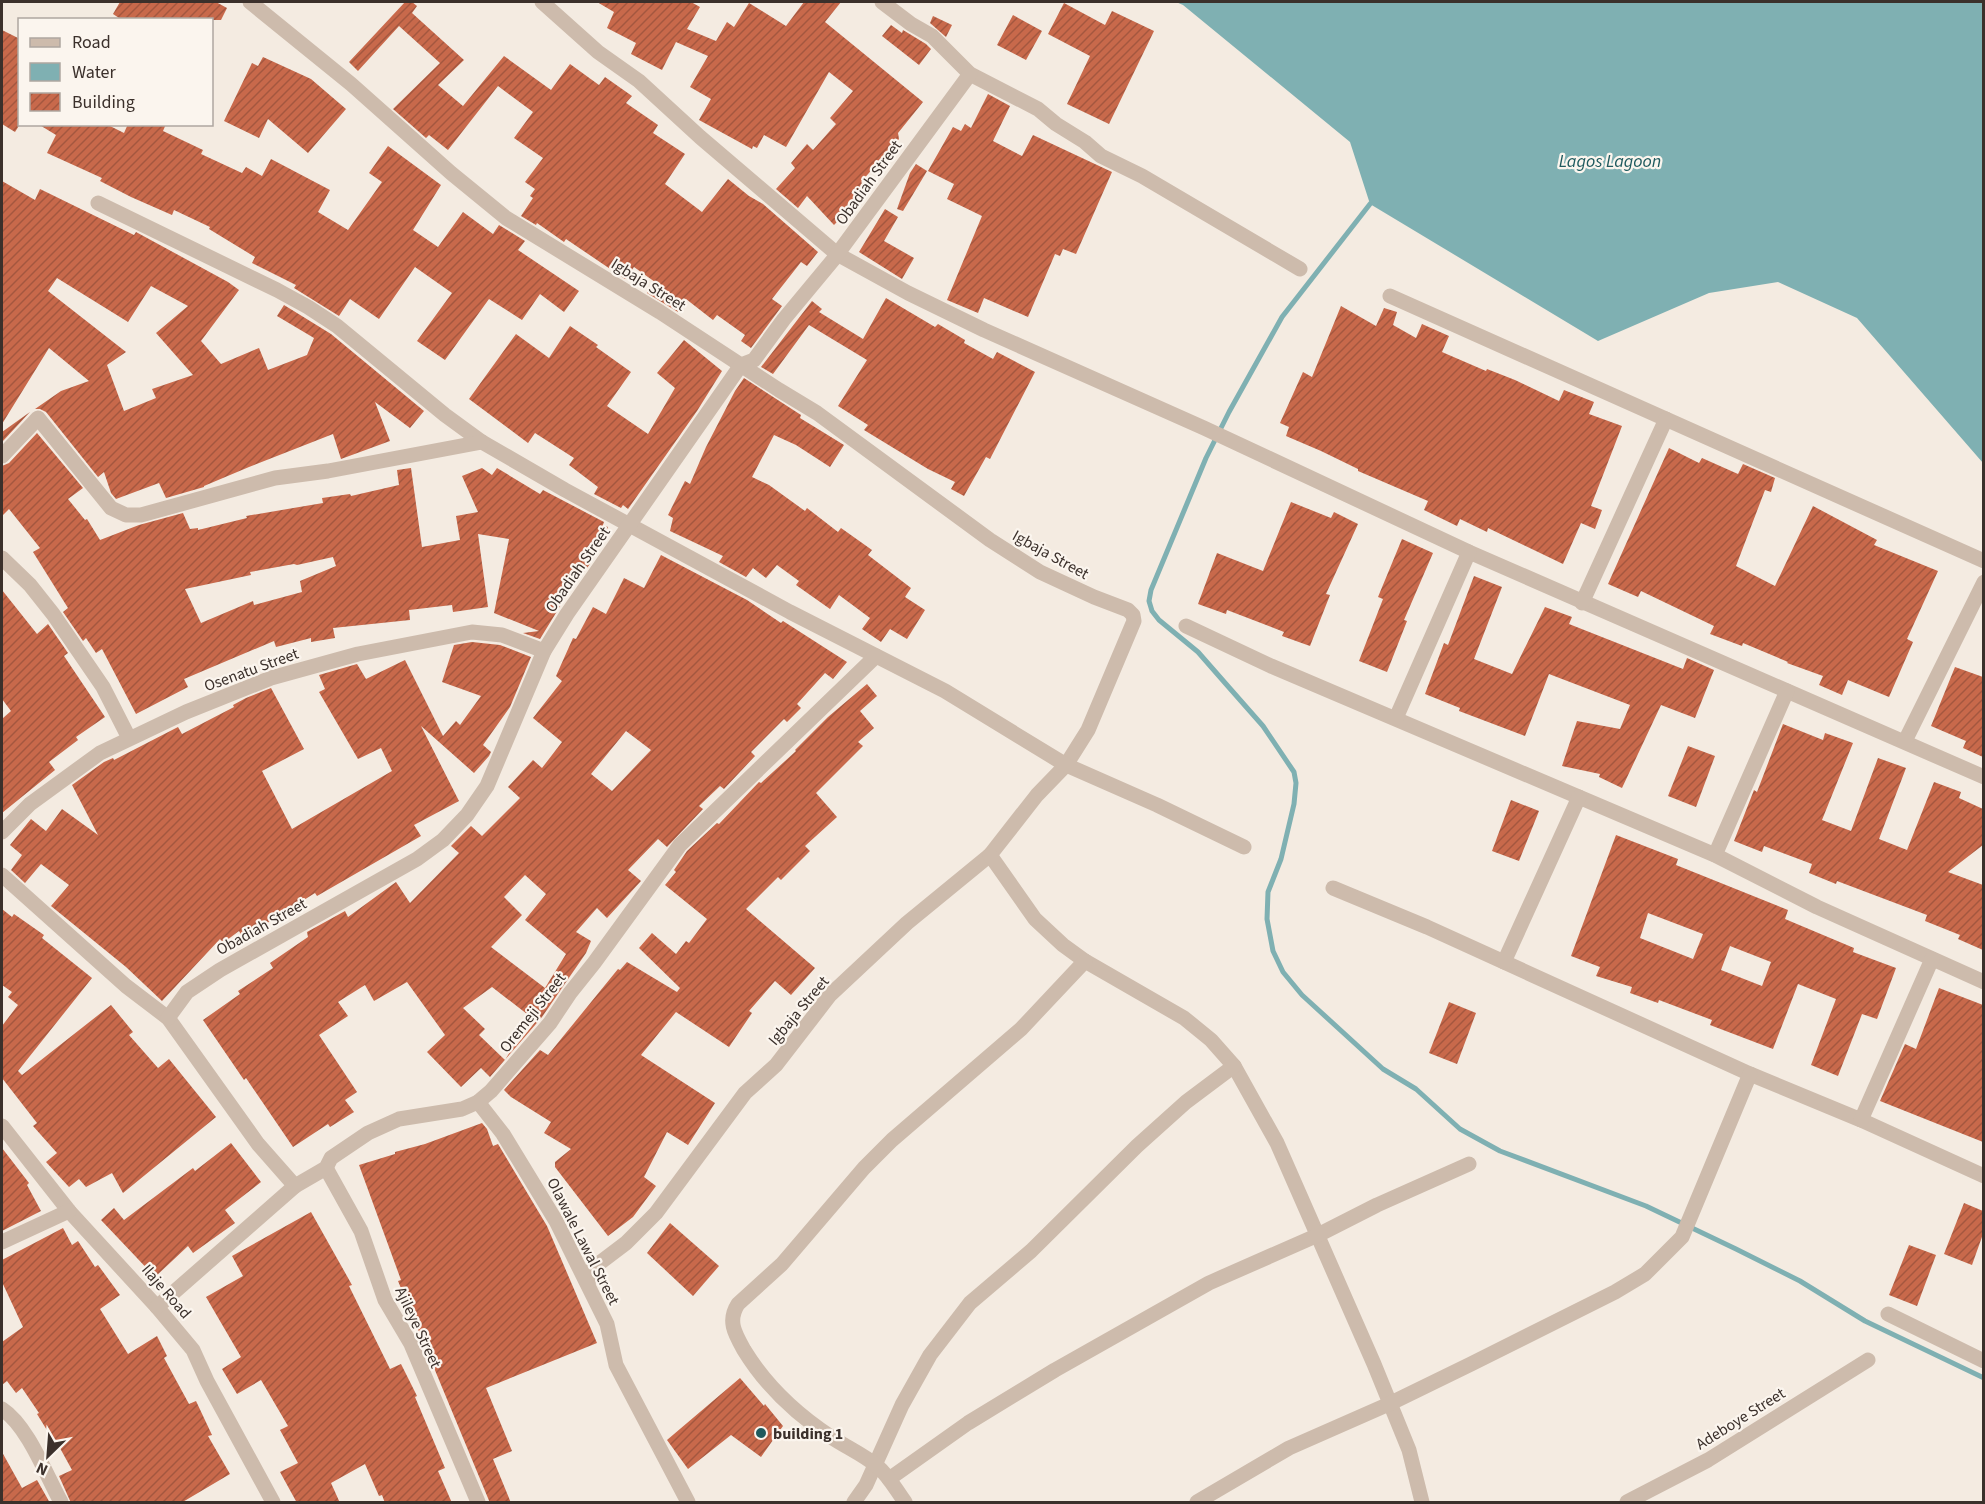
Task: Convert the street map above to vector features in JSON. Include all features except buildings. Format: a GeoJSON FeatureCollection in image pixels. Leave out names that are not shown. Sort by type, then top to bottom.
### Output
{"type":"FeatureCollection","features":[{"type":"Feature","properties":{"kind":"street","name":"Igbaja Street"},"geometry":{"type":"LineString","coordinates":[[250,2],[351,84],[451,173],[506,218],[660,312],[817,413],[990,540],[1040,572],[1128,610],[1133,615],[1134,621],[1088,730],[1066,765],[1037,795],[990,855],[907,923],[830,995],[776,1065],[745,1093],[656,1213],[626,1243],[593,1268],[588,1283]]}},
{"type":"Feature","properties":{"kind":"street"},"geometry":{"type":"LineString","coordinates":[[542,2],[598,52],[639,81],[700,137],[837,254],[908,293],[984,330],[1204,428],[1582,603],[1905,741],[1983,777]]}},
{"type":"Feature","properties":{"kind":"street"},"geometry":{"type":"LineString","coordinates":[[882,2],[911,24],[932,36],[970,74],[1038,109],[1101,156],[1142,176],[1300,269]]}},
{"type":"Feature","properties":{"kind":"street","name":"Obadiah Street"},"geometry":{"type":"LineString","coordinates":[[168,1018],[187,992],[220,970],[417,859],[443,840],[467,815],[487,786],[544,651],[567,614],[741,365],[754,360],[837,254],[970,74]]}},
{"type":"Feature","properties":{"kind":"street"},"geometry":{"type":"LineString","coordinates":[[98,203],[308,307],[338,326],[445,415],[482,442],[629,526],[945,691],[1066,765],[1244,847]]}},
{"type":"Feature","properties":{"kind":"street"},"geometry":{"type":"LineString","coordinates":[[1390,296],[1983,561]]}},
{"type":"Feature","properties":{"kind":"street"},"geometry":{"type":"LineString","coordinates":[[2,456],[38,418],[111,508],[126,515],[141,515],[275,478],[328,471],[482,442]]}},
{"type":"Feature","properties":{"kind":"street"},"geometry":{"type":"LineString","coordinates":[[1582,603],[1666,420]]}},
{"type":"Feature","properties":{"kind":"street"},"geometry":{"type":"LineString","coordinates":[[1396,718],[1469,552]]}},
{"type":"Feature","properties":{"kind":"street"},"geometry":{"type":"LineString","coordinates":[[4,564],[30,585],[53,614],[103,687],[129,738]]}},
{"type":"Feature","properties":{"kind":"street"},"geometry":{"type":"LineString","coordinates":[[1905,741],[1983,582]]}},
{"type":"Feature","properties":{"kind":"street"},"geometry":{"type":"LineString","coordinates":[[1186,626],[1271,666],[1715,855],[1817,907],[1983,982]]}},
{"type":"Feature","properties":{"kind":"street","name":"Osenatu Street"},"geometry":{"type":"LineString","coordinates":[[2,832],[30,804],[100,753],[186,712],[271,678],[358,654],[472,632],[502,634],[544,651]]}},
{"type":"Feature","properties":{"kind":"street","name":"Oremeji Street"},"geometry":{"type":"LineString","coordinates":[[157,1307],[295,1186],[326,1168],[331,1158],[368,1132],[399,1119],[447,1112],[478,1102],[520,1059],[550,1023],[680,845],[876,656]]}},
{"type":"Feature","properties":{"kind":"street"},"geometry":{"type":"LineString","coordinates":[[1715,855],[1787,691]]}},
{"type":"Feature","properties":{"kind":"street"},"geometry":{"type":"LineString","coordinates":[[1504,962],[1579,797]]}},
{"type":"Feature","properties":{"kind":"street"},"geometry":{"type":"LineString","coordinates":[[990,855],[1035,919],[1063,945],[1085,961],[1184,1018],[1211,1040],[1234,1066],[1277,1143],[1318,1235],[1409,1449],[1422,1503]]}},
{"type":"Feature","properties":{"kind":"street"},"geometry":{"type":"LineString","coordinates":[[2,875],[126,986],[168,1018],[258,1144],[295,1186]]}},
{"type":"Feature","properties":{"kind":"street"},"geometry":{"type":"LineString","coordinates":[[1333,888],[1427,927],[1750,1074],[1861,1119],[1983,1176]]}},
{"type":"Feature","properties":{"kind":"street"},"geometry":{"type":"LineString","coordinates":[[1861,1119],[1932,959]]}},
{"type":"Feature","properties":{"kind":"street"},"geometry":{"type":"LineString","coordinates":[[905,1503],[889,1479],[876,1465],[795,1411],[765,1381],[734,1333],[733,1312],[738,1304],[782,1264],[864,1168],[892,1140],[1021,1029],[1085,961]]}},
{"type":"Feature","properties":{"kind":"street"},"geometry":{"type":"LineString","coordinates":[[854,1503],[866,1485],[902,1405],[930,1356],[970,1303],[1031,1251],[1137,1146],[1186,1102],[1234,1066]]}},
{"type":"Feature","properties":{"kind":"street"},"geometry":{"type":"LineString","coordinates":[[1197,1503],[1289,1448],[1389,1404],[1616,1292],[1645,1274],[1682,1237],[1750,1074]]}},
{"type":"Feature","properties":{"kind":"street","name":"Olawale Lawal Street"},"geometry":{"type":"LineString","coordinates":[[478,1102],[530,1175],[556,1221],[607,1324],[616,1365],[688,1503]]}},
{"type":"Feature","properties":{"kind":"street","name":"Ilaje Road"},"geometry":{"type":"LineString","coordinates":[[2,1126],[69,1211],[193,1350],[207,1382],[273,1503]]}},
{"type":"Feature","properties":{"kind":"street"},"geometry":{"type":"LineString","coordinates":[[889,1479],[968,1423],[1054,1370],[1209,1283],[1469,1164]]}},
{"type":"Feature","properties":{"kind":"street","name":"Ajileye Street"},"geometry":{"type":"LineString","coordinates":[[326,1168],[361,1231],[385,1300],[411,1344],[478,1503]]}},
{"type":"Feature","properties":{"kind":"street"},"geometry":{"type":"LineString","coordinates":[[2,1242],[69,1211]]}},
{"type":"Feature","properties":{"kind":"street"},"geometry":{"type":"LineString","coordinates":[[1888,1314],[1983,1361]]}},
{"type":"Feature","properties":{"kind":"street","name":"Adeboye Street"},"geometry":{"type":"LineString","coordinates":[[1628,1503],[1708,1460],[1868,1360]]}},
{"type":"Feature","properties":{"kind":"street"},"geometry":{"type":"LineString","coordinates":[[2,1409],[12,1416],[49,1476],[62,1503]]}},
{"type":"Feature","properties":{"kind":"water","name":"Lagos Lagoon"},"geometry":{"type":"Polygon","coordinates":[[[1176,2],[1983,2],[1983,463],[1857,318],[1778,282],[1709,293],[1598,341],[1370,204],[1350,142],[1183,5],[1176,2]]]}},
{"type":"Feature","properties":{"kind":"waterway"},"geometry":{"type":"LineString","coordinates":[[1370,204],[1282,317],[1229,412],[1206,458],[1151,590],[1149,601],[1152,611],[1159,620],[1198,652],[1263,726],[1294,772],[1296,783],[1294,804],[1281,859],[1268,892],[1267,919],[1273,951],[1283,972],[1302,995],[1383,1069],[1416,1089],[1460,1129],[1500,1151],[1646,1206],[1800,1281],[1865,1321],[1984,1378]]}},
{"type":"Feature","properties":{"kind":"place","name":"building 1"},"geometry":{"type":"Point","coordinates":[761,1433]}}]}
